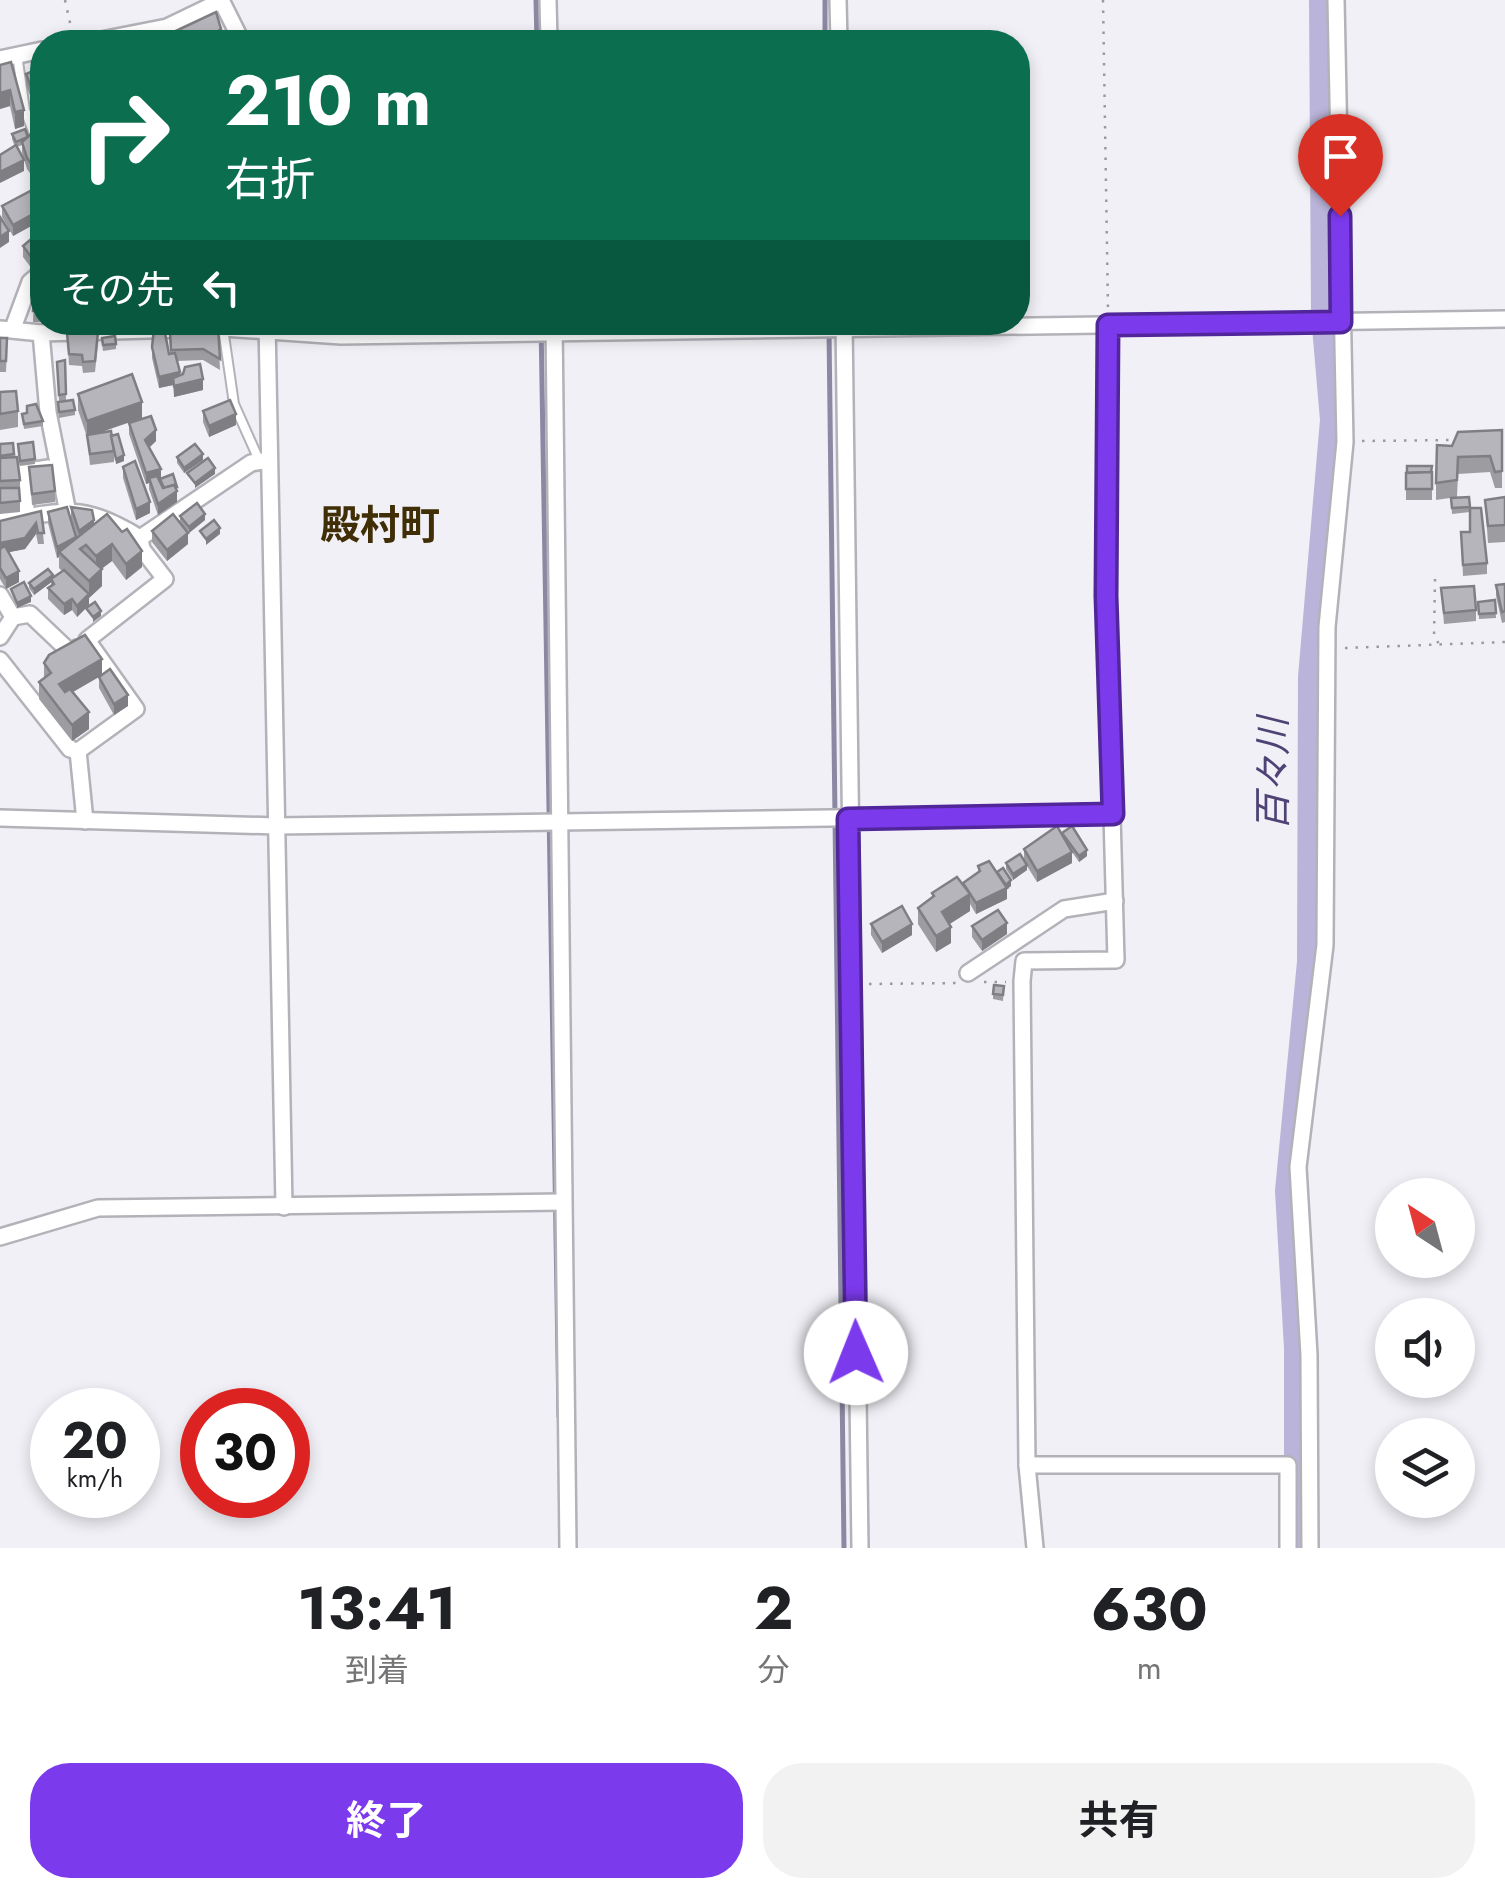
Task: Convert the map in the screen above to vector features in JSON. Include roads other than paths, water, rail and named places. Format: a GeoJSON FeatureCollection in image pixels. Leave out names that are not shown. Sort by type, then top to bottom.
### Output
{"type":"FeatureCollection","features":[{"type":"Feature","properties":{"kind":"street"},"geometry":{"type":"LineString","coordinates":[[157,30],[221,0],[236,30]]}},
{"type":"Feature","properties":{"kind":"street"},"geometry":{"type":"LineString","coordinates":[[548,0],[549,30]]}},
{"type":"Feature","properties":{"kind":"street"},"geometry":{"type":"LineString","coordinates":[[838,0],[839,30]]}},
{"type":"Feature","properties":{"kind":"street"},"geometry":{"type":"LineString","coordinates":[[1310,1548],[1309,1354],[1298,1167],[1324,945],[1328,649],[1345,442],[1336,0]]}},
{"type":"Feature","properties":{"kind":"street"},"geometry":{"type":"LineString","coordinates":[[0,59],[30,52]]}},
{"type":"Feature","properties":{"kind":"street"},"geometry":{"type":"LineString","coordinates":[[6,329],[30,282]]}},
{"type":"Feature","properties":{"kind":"street"},"geometry":{"type":"LineString","coordinates":[[1030,326],[1505,319]]}},
{"type":"Feature","properties":{"kind":"street"},"geometry":{"type":"LineString","coordinates":[[1024,961],[1116,960],[1106,596],[1108,325]]}},
{"type":"Feature","properties":{"kind":"street"},"geometry":{"type":"LineString","coordinates":[[41,335],[48,412],[67,508]]}},
{"type":"Feature","properties":{"kind":"street"},"geometry":{"type":"LineString","coordinates":[[267,335],[264,460],[284,1207]]}},
{"type":"Feature","properties":{"kind":"street"},"geometry":{"type":"LineString","coordinates":[[547,335],[556,1203],[568,1548]]}},
{"type":"Feature","properties":{"kind":"street"},"geometry":{"type":"LineString","coordinates":[[836,335],[840,819],[853,984],[860,1548]]}},
{"type":"Feature","properties":{"kind":"street"},"geometry":{"type":"LineString","coordinates":[[140,538],[264,460]]}},
{"type":"Feature","properties":{"kind":"street"},"geometry":{"type":"LineString","coordinates":[[27,517],[22,472],[59,466]]}},
{"type":"Feature","properties":{"kind":"street"},"geometry":{"type":"LineString","coordinates":[[0,521],[67,508],[107,518],[140,538],[142,549],[165,580],[71,653],[30,614],[13,617],[0,637]]}},
{"type":"Feature","properties":{"kind":"street"},"geometry":{"type":"LineString","coordinates":[[0,595],[13,617]]}},
{"type":"Feature","properties":{"kind":"street"},"geometry":{"type":"LineString","coordinates":[[0,660],[70,749],[78,751],[136,709],[86,640]]}},
{"type":"Feature","properties":{"kind":"street"},"geometry":{"type":"LineString","coordinates":[[78,751],[84,821]]}},
{"type":"Feature","properties":{"kind":"street"},"geometry":{"type":"LineString","coordinates":[[0,818],[276,826],[1113,814]]}},
{"type":"Feature","properties":{"kind":"street"},"geometry":{"type":"LineString","coordinates":[[967,978],[1064,909],[1116,901]]}},
{"type":"Feature","properties":{"kind":"street"},"geometry":{"type":"LineString","coordinates":[[1017,941],[1024,961],[1027,1465],[1036,1548]]}},
{"type":"Feature","properties":{"kind":"street"},"geometry":{"type":"LineString","coordinates":[[0,1237],[98,1208],[556,1203]]}},
{"type":"Feature","properties":{"kind":"street"},"geometry":{"type":"LineString","coordinates":[[1027,1465],[1288,1465],[1288,1548]]}},
{"type":"Feature","properties":{"kind":"lane"},"geometry":{"type":"LineString","coordinates":[[17,54],[30,123]]}},
{"type":"Feature","properties":{"kind":"lane"},"geometry":{"type":"LineString","coordinates":[[224,335],[234,404],[264,460]]}},
{"type":"Feature","properties":{"kind":"waterway"},"geometry":{"type":"LineString","coordinates":[[536,0],[537,30]]}},
{"type":"Feature","properties":{"kind":"waterway"},"geometry":{"type":"LineString","coordinates":[[825,0],[825,30]]}},
{"type":"Feature","properties":{"kind":"waterway","name":"百々川"},"geometry":{"type":"LineString","coordinates":[[1299,1548],[1299,1348],[1290,1191],[1312,962],[1313,677],[1335,420],[1326,315],[1324,0]]}},
{"type":"Feature","properties":{"kind":"waterway"},"geometry":{"type":"LineString","coordinates":[[541,335],[559,1417]]}},
{"type":"Feature","properties":{"kind":"waterway"},"geometry":{"type":"LineString","coordinates":[[829,335],[844,1548]]}},
{"type":"Feature","properties":{"kind":"district","name":"殿村町"},"geometry":{"type":"Point","coordinates":[380,525]}}]}
